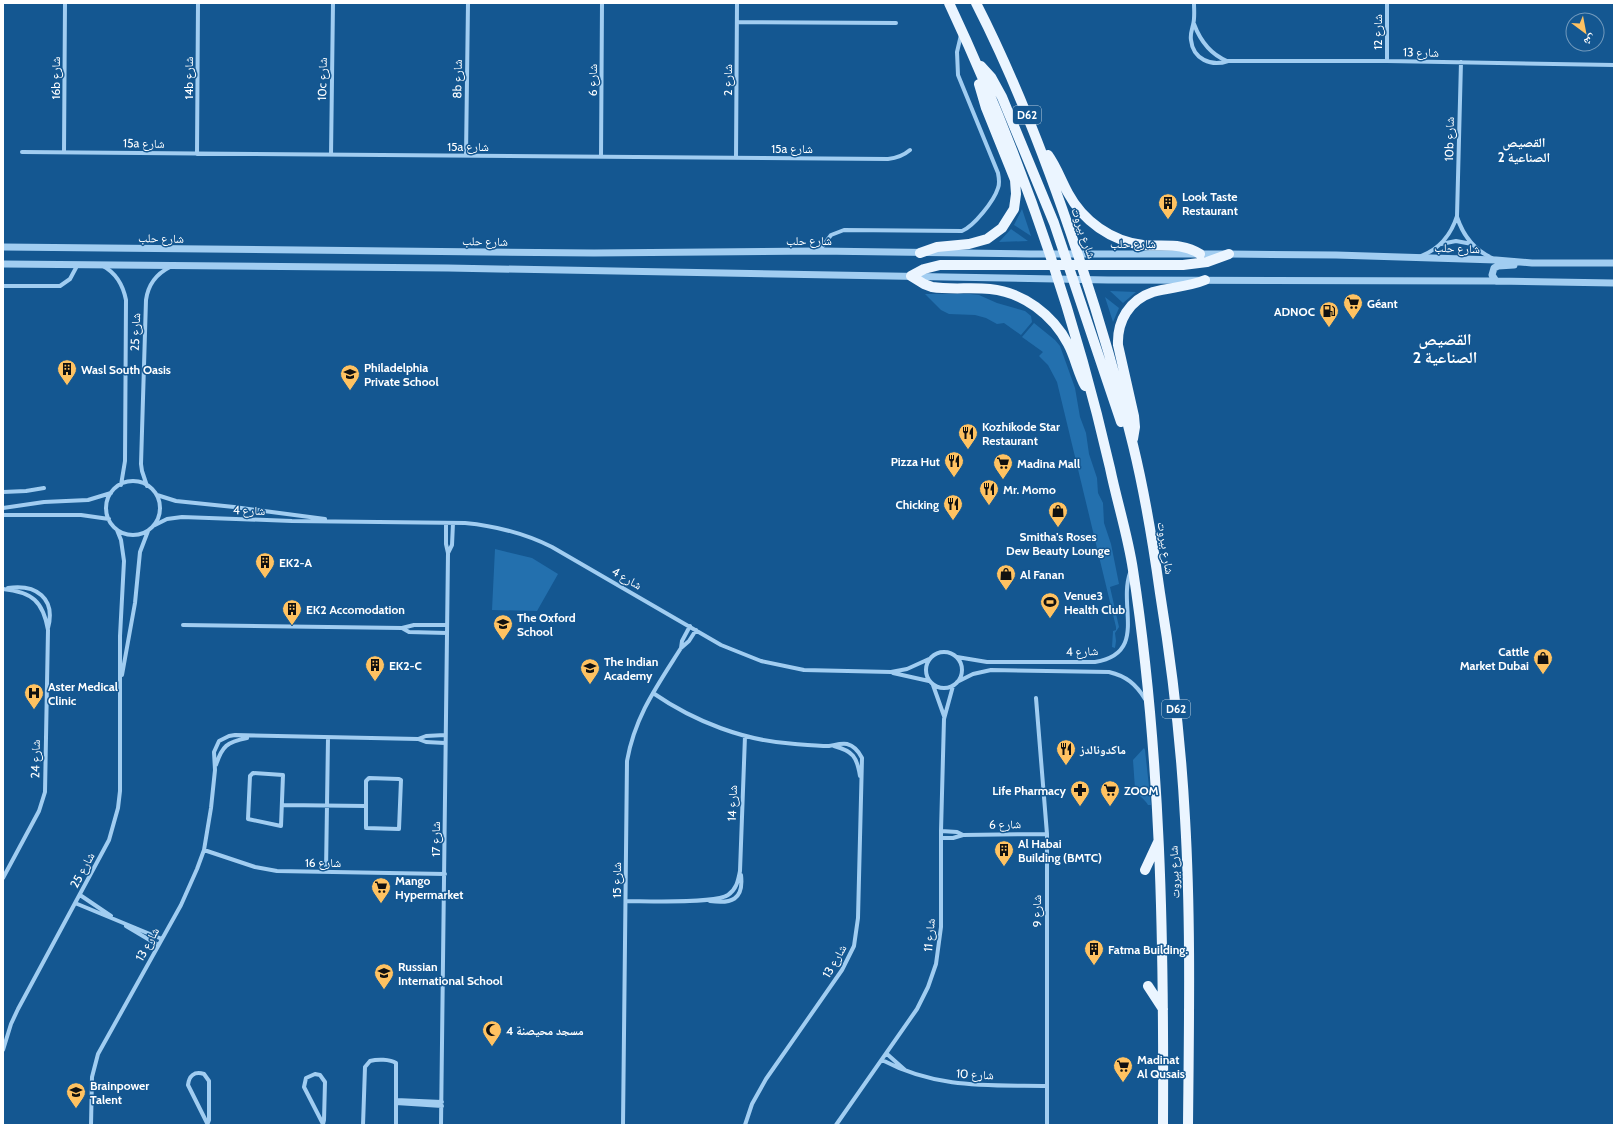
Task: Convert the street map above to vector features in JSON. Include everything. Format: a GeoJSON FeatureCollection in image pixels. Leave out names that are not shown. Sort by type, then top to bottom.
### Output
{"type":"FeatureCollection","features":[{"type":"Feature","properties":{"kind":"main road","name":"شارع بيروت"},"geometry":{"type":"LineString","coordinates":[[949,3],[976,60],[1040,223],[1055,266],[1095,401],[1132,567],[1149,705],[1159,840],[1164,1011],[1163,1125]]}},
{"type":"Feature","properties":{"kind":"main road","name":"شارع بيروت"},"geometry":{"type":"LineString","coordinates":[[976,3],[1041,147],[1082,266],[1132,442],[1151,534],[1165,624],[1183,780],[1189,931],[1188,1125]]}},
{"type":"Feature","properties":{"kind":"main road"},"geometry":{"type":"LineString","coordinates":[[920,253],[937,247],[969,244],[987,239],[1002,228],[1014,209],[1016,194],[1015,180],[986,108],[978,76],[976,60]]}},
{"type":"Feature","properties":{"kind":"main road"},"geometry":{"type":"LineString","coordinates":[[976,60],[991,77],[1002,96],[1054,223],[1120,420],[1132,442]]}},
{"type":"Feature","properties":{"kind":"main road"},"geometry":{"type":"LineString","coordinates":[[1041,147],[1050,158],[1073,201],[1085,216],[1098,228],[1114,237],[1132,242],[1146,245],[1182,246],[1200,254]]}},
{"type":"Feature","properties":{"kind":"main road"},"geometry":{"type":"LineString","coordinates":[[910,276],[924,269],[940,265],[1082,266],[1196,264],[1218,259],[1229,254]]}},
{"type":"Feature","properties":{"kind":"main road"},"geometry":{"type":"LineString","coordinates":[[910,276],[932,287],[991,289],[1004,292],[1027,301],[1039,309],[1050,319],[1063,336],[1082,379],[1095,401]]}},
{"type":"Feature","properties":{"kind":"main road"},"geometry":{"type":"LineString","coordinates":[[1132,442],[1135,427],[1134,416],[1118,346],[1118,332],[1122,319],[1132,305],[1141,298],[1153,293],[1186,287],[1205,280]]}},
{"type":"Feature","properties":{"kind":"main road"},"geometry":{"type":"LineString","coordinates":[[1145,870],[1159,840]]}},
{"type":"Feature","properties":{"kind":"main road"},"geometry":{"type":"LineString","coordinates":[[1148,986],[1164,1011]]}},
{"type":"Feature","properties":{"kind":"street","name":"16b شارع"},"geometry":{"type":"LineString","coordinates":[[64,152],[65,3]]}},
{"type":"Feature","properties":{"kind":"street","name":"14b شارع"},"geometry":{"type":"LineString","coordinates":[[197,154],[198,3]]}},
{"type":"Feature","properties":{"kind":"street","name":"10c شارع"},"geometry":{"type":"LineString","coordinates":[[331,155],[333,3]]}},
{"type":"Feature","properties":{"kind":"street","name":"8b شارع"},"geometry":{"type":"LineString","coordinates":[[466,156],[468,3]]}},
{"type":"Feature","properties":{"kind":"street","name":"شارع 6"},"geometry":{"type":"LineString","coordinates":[[601,157],[602,3]]}},
{"type":"Feature","properties":{"kind":"street","name":"شارع 2"},"geometry":{"type":"LineString","coordinates":[[736,158],[737,3]]}},
{"type":"Feature","properties":{"kind":"street"},"geometry":{"type":"LineString","coordinates":[[1194,3],[1194,24]]}},
{"type":"Feature","properties":{"kind":"street","name":"شارع 12"},"geometry":{"type":"LineString","coordinates":[[1387,61],[1388,3]]}},
{"type":"Feature","properties":{"kind":"street"},"geometry":{"type":"LineString","coordinates":[[737,22],[896,23]]}},
{"type":"Feature","properties":{"kind":"street","name":"شارع 13"},"geometry":{"type":"LineString","coordinates":[[1194,24],[1201,39],[1212,52],[1228,61]]}},
{"type":"Feature","properties":{"kind":"street","name":"شارع 13"},"geometry":{"type":"LineString","coordinates":[[1194,24],[1191,40],[1193,48],[1205,61],[1217,64],[1228,61],[1387,61],[1614,65]]}},
{"type":"Feature","properties":{"kind":"street"},"geometry":{"type":"LineString","coordinates":[[819,251],[831,235],[844,230],[962,231],[974,224],[996,194],[999,184],[998,172],[958,75],[957,52],[962,30]]}},
{"type":"Feature","properties":{"kind":"street","name":"10b شارع"},"geometry":{"type":"LineString","coordinates":[[1417,258],[1430,252],[1440,244],[1451,231],[1457,216],[1460,62]]}},
{"type":"Feature","properties":{"kind":"street","name":"15a شارع"},"geometry":{"type":"LineString","coordinates":[[22,152],[888,159],[904,155],[910,150]]}},
{"type":"Feature","properties":{"kind":"street","name":"10b شارع"},"geometry":{"type":"LineString","coordinates":[[1457,216],[1463,231],[1472,244],[1487,256],[1496,260]]}},
{"type":"Feature","properties":{"kind":"street"},"geometry":{"type":"LineString","coordinates":[[1440,244],[1456,241],[1472,244]]}},
{"type":"Feature","properties":{"kind":"street","name":"شارع حلب"},"geometry":{"type":"LineString","coordinates":[[3,247],[594,253],[819,251],[1051,254],[1229,254],[1614,263]]}},
{"type":"Feature","properties":{"kind":"street"},"geometry":{"type":"LineString","coordinates":[[1496,281],[1493,278],[1492,273],[1496,267],[1532,262]]}},
{"type":"Feature","properties":{"kind":"street"},"geometry":{"type":"LineString","coordinates":[[3,264],[463,268],[1086,280],[1496,281],[1614,283]]}},
{"type":"Feature","properties":{"kind":"street"},"geometry":{"type":"LineString","coordinates":[[3,286],[60,286],[70,280],[78,264]]}},
{"type":"Feature","properties":{"kind":"street","name":"شارع 25"},"geometry":{"type":"LineString","coordinates":[[100,265],[113,273],[118,279],[122,286],[126,300],[125,461],[121,485]]}},
{"type":"Feature","properties":{"kind":"street","name":"شارع 25"},"geometry":{"type":"LineString","coordinates":[[147,486],[140,464],[147,292],[155,277],[177,265]]}},
{"type":"Feature","properties":{"kind":"street"},"geometry":{"type":"LineString","coordinates":[[3,508],[44,502],[88,500],[111,493],[121,485],[134,482],[147,486],[156,495],[159,501],[160,514],[153,526],[148,531],[136,535],[122,533],[117,530],[109,519],[107,506],[111,493]]}},
{"type":"Feature","properties":{"kind":"street"},"geometry":{"type":"LineString","coordinates":[[3,492],[26,491],[44,488]]}},
{"type":"Feature","properties":{"kind":"street","name":"شارع 4"},"geometry":{"type":"LineString","coordinates":[[156,495],[176,501],[347,522]]}},
{"type":"Feature","properties":{"kind":"street"},"geometry":{"type":"LineString","coordinates":[[3,514],[81,515],[109,519]]}},
{"type":"Feature","properties":{"kind":"street","name":"شارع 4"},"geometry":{"type":"LineString","coordinates":[[153,526],[167,520],[182,518],[453,523],[493,526],[538,540],[690,626],[721,646],[734,652],[775,665],[819,671],[891,672],[907,669],[930,659]]}},
{"type":"Feature","properties":{"kind":"street","name":"شارع 17"},"geometry":{"type":"LineString","coordinates":[[441,1125],[448,552],[446,544],[446,523]]}},
{"type":"Feature","properties":{"kind":"street","name":"شارع 17"},"geometry":{"type":"LineString","coordinates":[[448,552],[452,545],[453,523]]}},
{"type":"Feature","properties":{"kind":"street","name":"شارع 25"},"geometry":{"type":"LineString","coordinates":[[3,1050],[11,1024],[18,1009],[109,840],[118,808],[120,791],[120,636],[124,561],[122,545],[117,530]]}},
{"type":"Feature","properties":{"kind":"street","name":"شارع 25"},"geometry":{"type":"LineString","coordinates":[[121,684],[135,603],[140,552],[148,531]]}},
{"type":"Feature","properties":{"kind":"street","name":"شارع 4"},"geometry":{"type":"LineString","coordinates":[[957,657],[987,662],[1095,662],[1111,658],[1123,647],[1129,632],[1126,592],[1132,567]]}},
{"type":"Feature","properties":{"kind":"street","name":"شارع 24"},"geometry":{"type":"LineString","coordinates":[[3,878],[39,811],[45,792],[48,630],[50,619],[50,609],[46,599],[38,592],[29,587],[4,589]]}},
{"type":"Feature","properties":{"kind":"street","name":"شارع 24"},"geometry":{"type":"LineString","coordinates":[[4,589],[21,592],[34,599],[43,611],[48,630]]}},
{"type":"Feature","properties":{"kind":"street"},"geometry":{"type":"LineString","coordinates":[[184,625],[402,628],[414,625],[447,625]]}},
{"type":"Feature","properties":{"kind":"street","name":"شارع 15"},"geometry":{"type":"LineString","coordinates":[[681,648],[683,638],[690,626]]}},
{"type":"Feature","properties":{"kind":"street"},"geometry":{"type":"LineString","coordinates":[[402,628],[409,632],[447,633]]}},
{"type":"Feature","properties":{"kind":"street","name":"شارع 15"},"geometry":{"type":"LineString","coordinates":[[622,1125],[627,761],[635,727],[644,707],[681,648],[686,644],[696,630]]}},
{"type":"Feature","properties":{"kind":"street"},"geometry":{"type":"LineString","coordinates":[[945,652],[951,653],[957,657],[962,667],[962,672],[957,682],[953,686],[943,688],[929,681],[926,672],[927,663],[930,659],[938,653],[945,652]]}},
{"type":"Feature","properties":{"kind":"street","name":"شارع 4"},"geometry":{"type":"LineString","coordinates":[[957,682],[973,674],[991,670],[1109,672],[1122,676],[1134,684],[1149,705]]}},
{"type":"Feature","properties":{"kind":"street","name":"شارع 4"},"geometry":{"type":"LineString","coordinates":[[891,672],[929,681]]}},
{"type":"Feature","properties":{"kind":"street","name":"شارع 11"},"geometry":{"type":"LineString","coordinates":[[933,684],[940,701],[944,718]]}},
{"type":"Feature","properties":{"kind":"street","name":"شارع 11"},"geometry":{"type":"LineString","coordinates":[[836,1125],[882,1060],[923,998],[936,964],[941,927],[941,831],[944,718],[953,686]]}},
{"type":"Feature","properties":{"kind":"street","name":"شارع 13"},"geometry":{"type":"LineString","coordinates":[[653,693],[686,712],[723,729],[745,736],[784,744],[830,746],[847,744],[857,749],[862,758],[858,918],[854,946],[842,970],[766,1079],[752,1104],[745,1125]]}},
{"type":"Feature","properties":{"kind":"street","name":"شارع 9"},"geometry":{"type":"LineString","coordinates":[[1036,698],[1047,834],[1047,1125]]}},
{"type":"Feature","properties":{"kind":"street","name":"شارع 13"},"geometry":{"type":"LineString","coordinates":[[418,739],[426,736],[445,735]]}},
{"type":"Feature","properties":{"kind":"street","name":"شارع 13"},"geometry":{"type":"LineString","coordinates":[[91,1125],[92,1085],[96,1062],[181,905],[204,850],[211,808],[215,770],[214,752],[219,741],[229,736],[418,739],[426,742],[445,743]]}},
{"type":"Feature","properties":{"kind":"street","name":"شارع 14"},"geometry":{"type":"LineString","coordinates":[[626,901],[704,900],[727,902],[736,897],[741,888],[740,871],[745,736]]}},
{"type":"Feature","properties":{"kind":"street","name":"شارع 13"},"geometry":{"type":"LineString","coordinates":[[215,770],[220,754],[228,744],[236,740],[254,737]]}},
{"type":"Feature","properties":{"kind":"street"},"geometry":{"type":"LineString","coordinates":[[326,872],[328,738]]}},
{"type":"Feature","properties":{"kind":"street","name":"شارع 13"},"geometry":{"type":"LineString","coordinates":[[830,746],[844,749],[854,757],[858,765],[861,782]]}},
{"type":"Feature","properties":{"kind":"street"},"geometry":{"type":"LineString","coordinates":[[250,774],[283,774],[283,805],[281,826],[249,820],[250,774]]}},
{"type":"Feature","properties":{"kind":"street"},"geometry":{"type":"LineString","coordinates":[[367,779],[400,779],[400,829],[366,828],[366,806],[367,779]]}},
{"type":"Feature","properties":{"kind":"street"},"geometry":{"type":"LineString","coordinates":[[283,805],[366,806]]}},
{"type":"Feature","properties":{"kind":"street","name":"شارع 6"},"geometry":{"type":"LineString","coordinates":[[941,831],[956,832],[963,835]]}},
{"type":"Feature","properties":{"kind":"street","name":"شارع 6"},"geometry":{"type":"LineString","coordinates":[[941,838],[963,835],[1047,834]]}},
{"type":"Feature","properties":{"kind":"street","name":"شارع 16"},"geometry":{"type":"LineString","coordinates":[[204,850],[266,869],[288,872],[445,874]]}},
{"type":"Feature","properties":{"kind":"street","name":"شارع 14"},"geometry":{"type":"LineString","coordinates":[[704,900],[720,898],[731,892],[736,885],[740,871]]}},
{"type":"Feature","properties":{"kind":"street"},"geometry":{"type":"LineString","coordinates":[[80,895],[115,919]]}},
{"type":"Feature","properties":{"kind":"street"},"geometry":{"type":"LineString","coordinates":[[76,903],[162,939]]}},
{"type":"Feature","properties":{"kind":"street"},"geometry":{"type":"LineString","coordinates":[[123,923],[139,935],[158,945]]}},
{"type":"Feature","properties":{"kind":"street","name":"شارع 10"},"geometry":{"type":"LineString","coordinates":[[886,1054],[905,1070]]}},
{"type":"Feature","properties":{"kind":"street","name":"شارع 10"},"geometry":{"type":"LineString","coordinates":[[882,1060],[899,1069],[930,1079],[956,1084],[1047,1086]]}},
{"type":"Feature","properties":{"kind":"street"},"geometry":{"type":"LineString","coordinates":[[364,1125],[365,1067],[370,1061],[390,1061],[396,1063],[396,1125]]}},
{"type":"Feature","properties":{"kind":"street"},"geometry":{"type":"LineString","coordinates":[[195,1074],[204,1074],[209,1081],[209,1120],[207,1124],[188,1086],[190,1076],[195,1074]]}},
{"type":"Feature","properties":{"kind":"street"},"geometry":{"type":"LineString","coordinates":[[310,1075],[320,1075],[325,1082],[323,1125],[304,1087],[304,1082],[310,1075]]}},
{"type":"Feature","properties":{"kind":"street"},"geometry":{"type":"LineString","coordinates":[[396,1101],[442,1104]]}},
{"type":"Feature","properties":{"kind":"shaded area"},"geometry":{"type":"Polygon","coordinates":[[[1022,209],[1031,236],[1014,225],[1022,209]]]}},
{"type":"Feature","properties":{"kind":"shaded area"},"geometry":{"type":"Polygon","coordinates":[[[1011,229],[1028,241],[999,242],[1011,229]]]}},
{"type":"Feature","properties":{"kind":"shaded area"},"geometry":{"type":"Polygon","coordinates":[[[1110,291],[1136,292],[1123,303],[1110,291]]]}},
{"type":"Feature","properties":{"kind":"shaded area"},"geometry":{"type":"Polygon","coordinates":[[[925,294],[979,295],[997,303],[1025,311],[1031,316],[1032,322],[1021,335],[1004,323],[997,324],[986,318],[975,315],[949,314],[941,310],[925,294]]]}},
{"type":"Feature","properties":{"kind":"shaded area"},"geometry":{"type":"Polygon","coordinates":[[[1105,297],[1119,308],[1113,322],[1105,297]]]}},
{"type":"Feature","properties":{"kind":"shaded area"},"geometry":{"type":"Polygon","coordinates":[[[1034,323],[1060,346],[1075,388],[1080,417],[1086,433],[1089,454],[1097,478],[1098,493],[1103,503],[1104,523],[1111,544],[1119,584],[1110,587],[1119,627],[1115,633],[1115,648],[1112,647],[1113,631],[1116,630],[1116,627],[1057,382],[1048,365],[1039,356],[1043,352],[1022,337],[1034,323]]]}},
{"type":"Feature","properties":{"kind":"shaded area"},"geometry":{"type":"Polygon","coordinates":[[[495,549],[532,558],[558,574],[537,611],[492,610],[495,549]]]}},
{"type":"Feature","properties":{"kind":"shaded area"},"geometry":{"type":"Polygon","coordinates":[[[1144,748],[1151,805],[1148,805],[1135,789],[1133,760],[1144,748]]]}},
{"type":"Feature","properties":{"kind":"place","name":"Look Taste Restaurant"},"geometry":{"type":"Point","coordinates":[1168,220]}},
{"type":"Feature","properties":{"kind":"place","name":"Géant"},"geometry":{"type":"Point","coordinates":[1353,320]}},
{"type":"Feature","properties":{"kind":"place","name":"ADNOC"},"geometry":{"type":"Point","coordinates":[1329,328]}},
{"type":"Feature","properties":{"kind":"place","name":"Wasl South Oasis"},"geometry":{"type":"Point","coordinates":[67,386]}},
{"type":"Feature","properties":{"kind":"place","name":"Philadelphia Private School"},"geometry":{"type":"Point","coordinates":[350,391]}},
{"type":"Feature","properties":{"kind":"place","name":"Kozhikode Star Restaurant"},"geometry":{"type":"Point","coordinates":[968,450]}},
{"type":"Feature","properties":{"kind":"place","name":"Pizza Hut"},"geometry":{"type":"Point","coordinates":[954,478]}},
{"type":"Feature","properties":{"kind":"place","name":"Madina Mall"},"geometry":{"type":"Point","coordinates":[1003,480]}},
{"type":"Feature","properties":{"kind":"place","name":"Mr. Momo"},"geometry":{"type":"Point","coordinates":[989,506]}},
{"type":"Feature","properties":{"kind":"place","name":"Chicking"},"geometry":{"type":"Point","coordinates":[953,521]}},
{"type":"Feature","properties":{"kind":"place","name":"Smitha's Roses Dew Beauty Lounge"},"geometry":{"type":"Point","coordinates":[1058,528]}},
{"type":"Feature","properties":{"kind":"place","name":"EK2-A"},"geometry":{"type":"Point","coordinates":[265,579]}},
{"type":"Feature","properties":{"kind":"place","name":"Al Fanan"},"geometry":{"type":"Point","coordinates":[1006,591]}},
{"type":"Feature","properties":{"kind":"place","name":"Venue3 Health Club"},"geometry":{"type":"Point","coordinates":[1050,619]}},
{"type":"Feature","properties":{"kind":"place","name":"EK2 Accomodation"},"geometry":{"type":"Point","coordinates":[292,626]}},
{"type":"Feature","properties":{"kind":"place","name":"The Oxford School"},"geometry":{"type":"Point","coordinates":[503,641]}},
{"type":"Feature","properties":{"kind":"place","name":"Cattle Market Dubai"},"geometry":{"type":"Point","coordinates":[1543,675]}},
{"type":"Feature","properties":{"kind":"place","name":"EK2-C"},"geometry":{"type":"Point","coordinates":[375,682]}},
{"type":"Feature","properties":{"kind":"place","name":"The Indian Academy"},"geometry":{"type":"Point","coordinates":[590,685]}},
{"type":"Feature","properties":{"kind":"place","name":"Aster Medical Clinic"},"geometry":{"type":"Point","coordinates":[34,710]}},
{"type":"Feature","properties":{"kind":"place","name":"ماكدونالدز"},"geometry":{"type":"Point","coordinates":[1066,766]}},
{"type":"Feature","properties":{"kind":"place","name":"Life Pharmacy"},"geometry":{"type":"Point","coordinates":[1080,807]}},
{"type":"Feature","properties":{"kind":"place","name":"ZOOM"},"geometry":{"type":"Point","coordinates":[1110,807]}},
{"type":"Feature","properties":{"kind":"place","name":"Al Habai Building (BMTC)"},"geometry":{"type":"Point","coordinates":[1004,867]}},
{"type":"Feature","properties":{"kind":"place","name":"Mango Hypermarket"},"geometry":{"type":"Point","coordinates":[381,904]}},
{"type":"Feature","properties":{"kind":"place","name":"Fatma Building."},"geometry":{"type":"Point","coordinates":[1094,966]}},
{"type":"Feature","properties":{"kind":"place","name":"Russian International School"},"geometry":{"type":"Point","coordinates":[384,990]}},
{"type":"Feature","properties":{"kind":"place","name":"مسجد محيصنة 4"},"geometry":{"type":"Point","coordinates":[492,1047]}},
{"type":"Feature","properties":{"kind":"place","name":"Madinat Al Qusais"},"geometry":{"type":"Point","coordinates":[1123,1083]}},
{"type":"Feature","properties":{"kind":"place","name":"Brainpower Talent"},"geometry":{"type":"Point","coordinates":[76,1109]}},
{"type":"Feature","properties":{"kind":"district","name":"القصيص الصناعية 2"},"geometry":{"type":"Point","coordinates":[1524,150]}},
{"type":"Feature","properties":{"kind":"district","name":"القصيص الصناعية 2"},"geometry":{"type":"Point","coordinates":[1445,348]}}]}
